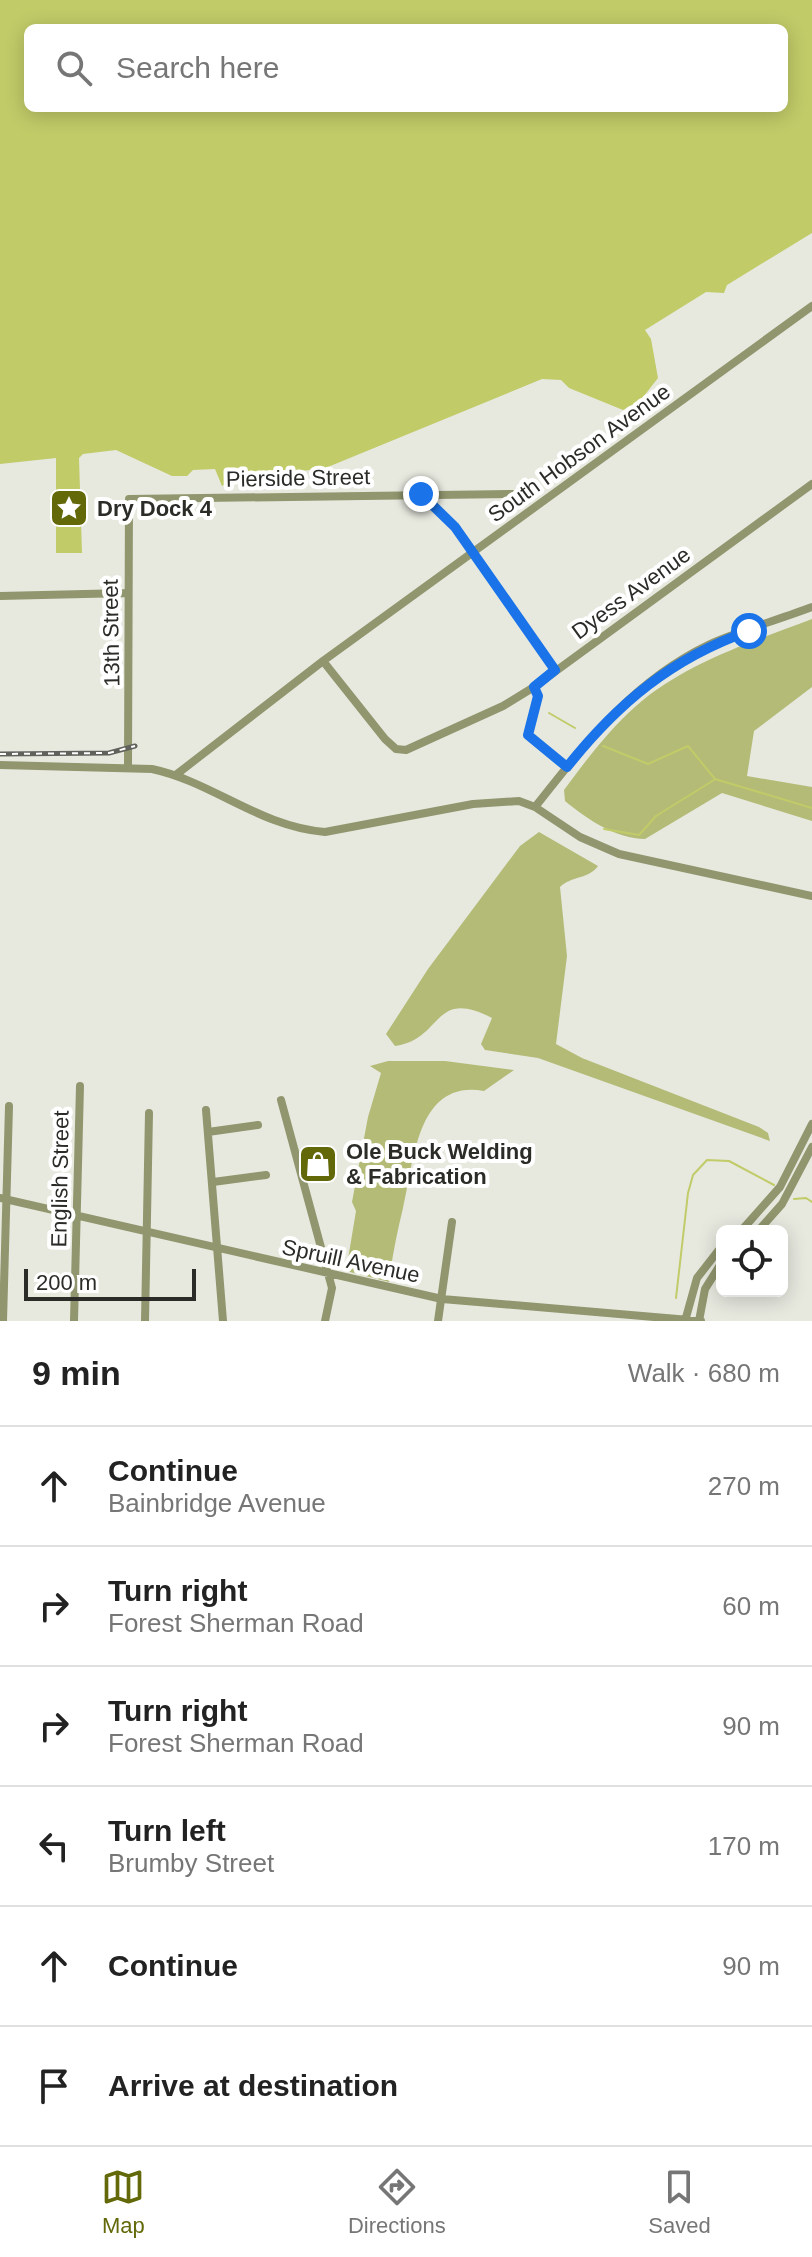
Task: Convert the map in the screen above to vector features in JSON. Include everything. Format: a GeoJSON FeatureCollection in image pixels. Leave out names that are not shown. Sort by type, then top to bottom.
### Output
{"type":"FeatureCollection","features":[{"type":"Feature","properties":{"kind":"street","name":"South Hobson Avenue"},"geometry":{"type":"LineString","coordinates":[[177,774],[323,661],[812,306]]}},
{"type":"Feature","properties":{"kind":"street","name":"Dyess Avenue"},"geometry":{"type":"LineString","coordinates":[[323,661],[396,749],[406,750],[503,706],[534,687],[812,484]]}},
{"type":"Feature","properties":{"kind":"street"},"geometry":{"type":"LineString","coordinates":[[421,494],[443,513],[555,670]]}},
{"type":"Feature","properties":{"kind":"street","name":"Pierside Street"},"geometry":{"type":"LineString","coordinates":[[129,499],[514,494]]}},
{"type":"Feature","properties":{"kind":"street","name":"13th Street"},"geometry":{"type":"LineString","coordinates":[[128,766],[129,499]]}},
{"type":"Feature","properties":{"kind":"street"},"geometry":{"type":"LineString","coordinates":[[0,596],[127,593]]}},
{"type":"Feature","properties":{"kind":"street"},"geometry":{"type":"LineString","coordinates":[[535,807],[610,715],[661,672],[709,645],[812,607]]}},
{"type":"Feature","properties":{"kind":"street"},"geometry":{"type":"LineString","coordinates":[[534,687],[538,696],[528,735],[567,767]]}},
{"type":"Feature","properties":{"kind":"street"},"geometry":{"type":"LineString","coordinates":[[0,765],[128,766],[177,774],[218,797],[302,830],[325,832],[366,827],[473,804],[519,801],[535,807],[580,837],[619,854],[812,896]]}},
{"type":"Feature","properties":{"kind":"street","name":"English Street"},"geometry":{"type":"LineString","coordinates":[[74,1321],[80,1086]]}},
{"type":"Feature","properties":{"kind":"street"},"geometry":{"type":"LineString","coordinates":[[281,1100],[332,1288],[325,1321]]}},
{"type":"Feature","properties":{"kind":"street"},"geometry":{"type":"LineString","coordinates":[[3,1321],[3,1199],[9,1106]]}},
{"type":"Feature","properties":{"kind":"street"},"geometry":{"type":"LineString","coordinates":[[206,1110],[223,1321]]}},
{"type":"Feature","properties":{"kind":"street"},"geometry":{"type":"LineString","coordinates":[[145,1321],[149,1113]]}},
{"type":"Feature","properties":{"kind":"street"},"geometry":{"type":"LineString","coordinates":[[746,1225],[780,1187],[812,1124]]}},
{"type":"Feature","properties":{"kind":"street"},"geometry":{"type":"LineString","coordinates":[[208,1132],[258,1125]]}},
{"type":"Feature","properties":{"kind":"street"},"geometry":{"type":"LineString","coordinates":[[763,1225],[791,1189],[812,1147]]}},
{"type":"Feature","properties":{"kind":"street"},"geometry":{"type":"LineString","coordinates":[[213,1182],[266,1175]]}},
{"type":"Feature","properties":{"kind":"street","name":"Spruill Avenue"},"geometry":{"type":"LineString","coordinates":[[3,1199],[442,1299],[699,1321]]}},
{"type":"Feature","properties":{"kind":"street"},"geometry":{"type":"LineString","coordinates":[[438,1321],[452,1222]]}},
{"type":"Feature","properties":{"kind":"street"},"geometry":{"type":"LineString","coordinates":[[686,1320],[697,1278],[716,1254]]}},
{"type":"Feature","properties":{"kind":"street"},"geometry":{"type":"LineString","coordinates":[[699,1321],[705,1289],[716,1272]]}},
{"type":"Feature","properties":{"kind":"shaded area"},"geometry":{"type":"Polygon","coordinates":[[[0,0],[812,0],[812,233],[727,285],[724,293],[706,292],[645,330],[651,339],[658,378],[640,401],[623,410],[569,388],[561,380],[542,379],[323,469],[286,472],[285,480],[246,480],[237,477],[222,486],[215,469],[193,470],[187,476],[172,476],[116,450],[83,454],[79,458],[82,553],[56,553],[56,458],[0,464],[0,0]]]}},
{"type":"Feature","properties":{"kind":"shaded area"},"geometry":{"type":"Polygon","coordinates":[[[812,619],[812,687],[754,731],[747,776],[812,787],[812,821],[722,793],[645,839],[613,832],[565,801],[564,790],[598,746],[626,715],[655,691],[720,655],[812,619]]]}},
{"type":"Feature","properties":{"kind":"shaded area"},"geometry":{"type":"Polygon","coordinates":[[[539,832],[598,866],[560,887],[567,956],[556,1044],[582,1058],[759,1127],[768,1133],[770,1141],[538,1058],[485,1050],[481,1044],[492,1018],[473,1010],[458,1008],[448,1011],[411,1042],[395,1046],[386,1034],[428,969],[520,846],[539,832]]]}},
{"type":"Feature","properties":{"kind":"shaded area"},"geometry":{"type":"Polygon","coordinates":[[[388,1061],[445,1061],[514,1070],[484,1091],[461,1091],[444,1098],[431,1111],[416,1148],[389,1282],[346,1271],[356,1211],[352,1202],[368,1117],[381,1073],[370,1066],[388,1061]]]}},
{"type":"Feature","properties":{"kind":"waterway"},"geometry":{"type":"LineString","coordinates":[[549,713],[575,728]]}},
{"type":"Feature","properties":{"kind":"waterway"},"geometry":{"type":"LineString","coordinates":[[603,746],[648,764],[688,746],[715,779],[812,808]]}},
{"type":"Feature","properties":{"kind":"waterway"},"geometry":{"type":"LineString","coordinates":[[604,829],[639,835],[656,816],[714,780]]}},
{"type":"Feature","properties":{"kind":"waterway"},"geometry":{"type":"LineString","coordinates":[[676,1298],[688,1193],[693,1175],[707,1160],[729,1161],[774,1185]]}},
{"type":"Feature","properties":{"kind":"waterway"},"geometry":{"type":"LineString","coordinates":[[794,1199],[806,1198],[812,1202]]}},
{"type":"Feature","properties":{"kind":"railway"},"geometry":{"type":"LineString","coordinates":[[0,754],[109,753],[135,746]]}},
{"type":"Feature","properties":{"kind":"place","name":"Dry Dock 4"},"geometry":{"type":"Point","coordinates":[69,508]}},
{"type":"Feature","properties":{"kind":"place","name":"Ole Buck Welding & Fabrication"},"geometry":{"type":"Point","coordinates":[318,1164]}},
{"type":"Feature","properties":{"kind":"route"},"geometry":{"type":"LineString","coordinates":[[421,494],[455,527],[555,670],[534,687],[538,696],[528,735],[567,767],[610,715],[661,672],[709,645],[749,631]]}}]}
